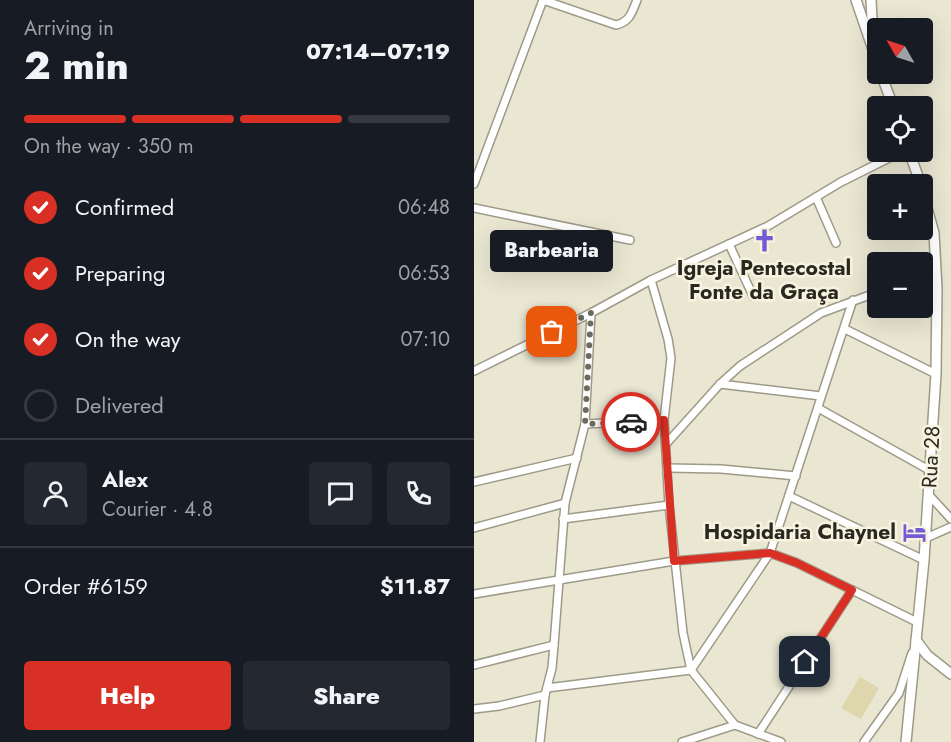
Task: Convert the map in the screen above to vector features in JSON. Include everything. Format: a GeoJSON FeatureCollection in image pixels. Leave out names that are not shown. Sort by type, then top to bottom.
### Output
{"type":"FeatureCollection","features":[{"type":"Feature","properties":{"kind":"street"},"geometry":{"type":"LineString","coordinates":[[474,184],[543,0],[616,25],[623,24],[630,18],[637,0]]}},
{"type":"Feature","properties":{"kind":"street"},"geometry":{"type":"LineString","coordinates":[[856,0],[867,33]]}},
{"type":"Feature","properties":{"kind":"street"},"geometry":{"type":"LineString","coordinates":[[871,0],[871,18]]}},
{"type":"Feature","properties":{"kind":"street"},"geometry":{"type":"LineString","coordinates":[[474,371],[591,313],[651,280],[768,226],[879,162]]}},
{"type":"Feature","properties":{"kind":"street"},"geometry":{"type":"LineString","coordinates":[[816,197],[836,243]]}},
{"type":"Feature","properties":{"kind":"street"},"geometry":{"type":"LineString","coordinates":[[474,208],[630,240]]}},
{"type":"Feature","properties":{"kind":"street","name":"Rua 28"},"geometry":{"type":"LineString","coordinates":[[906,742],[926,538],[936,374],[937,288],[933,233]]}},
{"type":"Feature","properties":{"kind":"street"},"geometry":{"type":"LineString","coordinates":[[729,244],[753,296]]}},
{"type":"Feature","properties":{"kind":"street"},"geometry":{"type":"LineString","coordinates":[[651,280],[668,339],[671,358],[664,420],[669,505],[683,633],[691,670],[735,725],[781,742]]}},
{"type":"Feature","properties":{"kind":"street"},"geometry":{"type":"LineString","coordinates":[[933,288],[937,288]]}},
{"type":"Feature","properties":{"kind":"street"},"geometry":{"type":"LineString","coordinates":[[666,444],[720,384],[740,366],[821,313],[867,296]]}},
{"type":"Feature","properties":{"kind":"street"},"geometry":{"type":"LineString","coordinates":[[474,709],[499,706],[546,691],[691,670],[770,553],[853,300]]}},
{"type":"Feature","properties":{"kind":"street"},"geometry":{"type":"LineString","coordinates":[[540,742],[554,645],[565,503],[585,424],[591,313]]}},
{"type":"Feature","properties":{"kind":"street"},"geometry":{"type":"LineString","coordinates":[[844,329],[936,374]]}},
{"type":"Feature","properties":{"kind":"street"},"geometry":{"type":"LineString","coordinates":[[720,384],[821,396]]}},
{"type":"Feature","properties":{"kind":"street"},"geometry":{"type":"LineString","coordinates":[[818,408],[929,470]]}},
{"type":"Feature","properties":{"kind":"street"},"geometry":{"type":"LineString","coordinates":[[585,424],[664,420]]}},
{"type":"Feature","properties":{"kind":"street"},"geometry":{"type":"LineString","coordinates":[[474,482],[577,458]]}},
{"type":"Feature","properties":{"kind":"street"},"geometry":{"type":"LineString","coordinates":[[668,468],[721,469],[796,476]]}},
{"type":"Feature","properties":{"kind":"street"},"geometry":{"type":"LineString","coordinates":[[928,495],[951,519]]}},
{"type":"Feature","properties":{"kind":"street"},"geometry":{"type":"LineString","coordinates":[[789,496],[924,560]]}},
{"type":"Feature","properties":{"kind":"street"},"geometry":{"type":"LineString","coordinates":[[474,528],[565,503]]}},
{"type":"Feature","properties":{"kind":"street"},"geometry":{"type":"LineString","coordinates":[[563,519],[669,505]]}},
{"type":"Feature","properties":{"kind":"street"},"geometry":{"type":"LineString","coordinates":[[926,538],[951,527]]}},
{"type":"Feature","properties":{"kind":"street"},"geometry":{"type":"LineString","coordinates":[[474,594],[674,561],[770,553],[797,563],[917,622]]}},
{"type":"Feature","properties":{"kind":"street"},"geometry":{"type":"LineString","coordinates":[[758,734],[852,590]]}},
{"type":"Feature","properties":{"kind":"street"},"geometry":{"type":"LineString","coordinates":[[916,640],[927,655],[951,674]]}},
{"type":"Feature","properties":{"kind":"street"},"geometry":{"type":"LineString","coordinates":[[864,742],[899,693],[916,640]]}},
{"type":"Feature","properties":{"kind":"street"},"geometry":{"type":"LineString","coordinates":[[474,665],[554,645]]}},
{"type":"Feature","properties":{"kind":"street"},"geometry":{"type":"LineString","coordinates":[[682,742],[735,725]]}},
{"type":"Feature","properties":{"kind":"shaded area"},"geometry":{"type":"Polygon","coordinates":[[[860,677],[879,688],[861,719],[841,708],[860,677]]]}},
{"type":"Feature","properties":{"kind":"way so far"},"geometry":{"type":"LineString","coordinates":[[552,332],[591,313],[585,424],[631,422]]}},
{"type":"Feature","properties":{"kind":"place","name":"Igreja Pentecostal Fonte da Graça"},"geometry":{"type":"Point","coordinates":[764,240]}},
{"type":"Feature","properties":{"kind":"place","name":"Barbearia"},"geometry":{"type":"Point","coordinates":[552,332]}},
{"type":"Feature","properties":{"kind":"place","name":"Hospidaria Chaynel"},"geometry":{"type":"Point","coordinates":[914,532]}},
{"type":"Feature","properties":{"kind":"route"},"geometry":{"type":"LineString","coordinates":[[631,422],[664,420],[674,561],[770,553],[797,563],[852,590],[805,662]]}}]}
